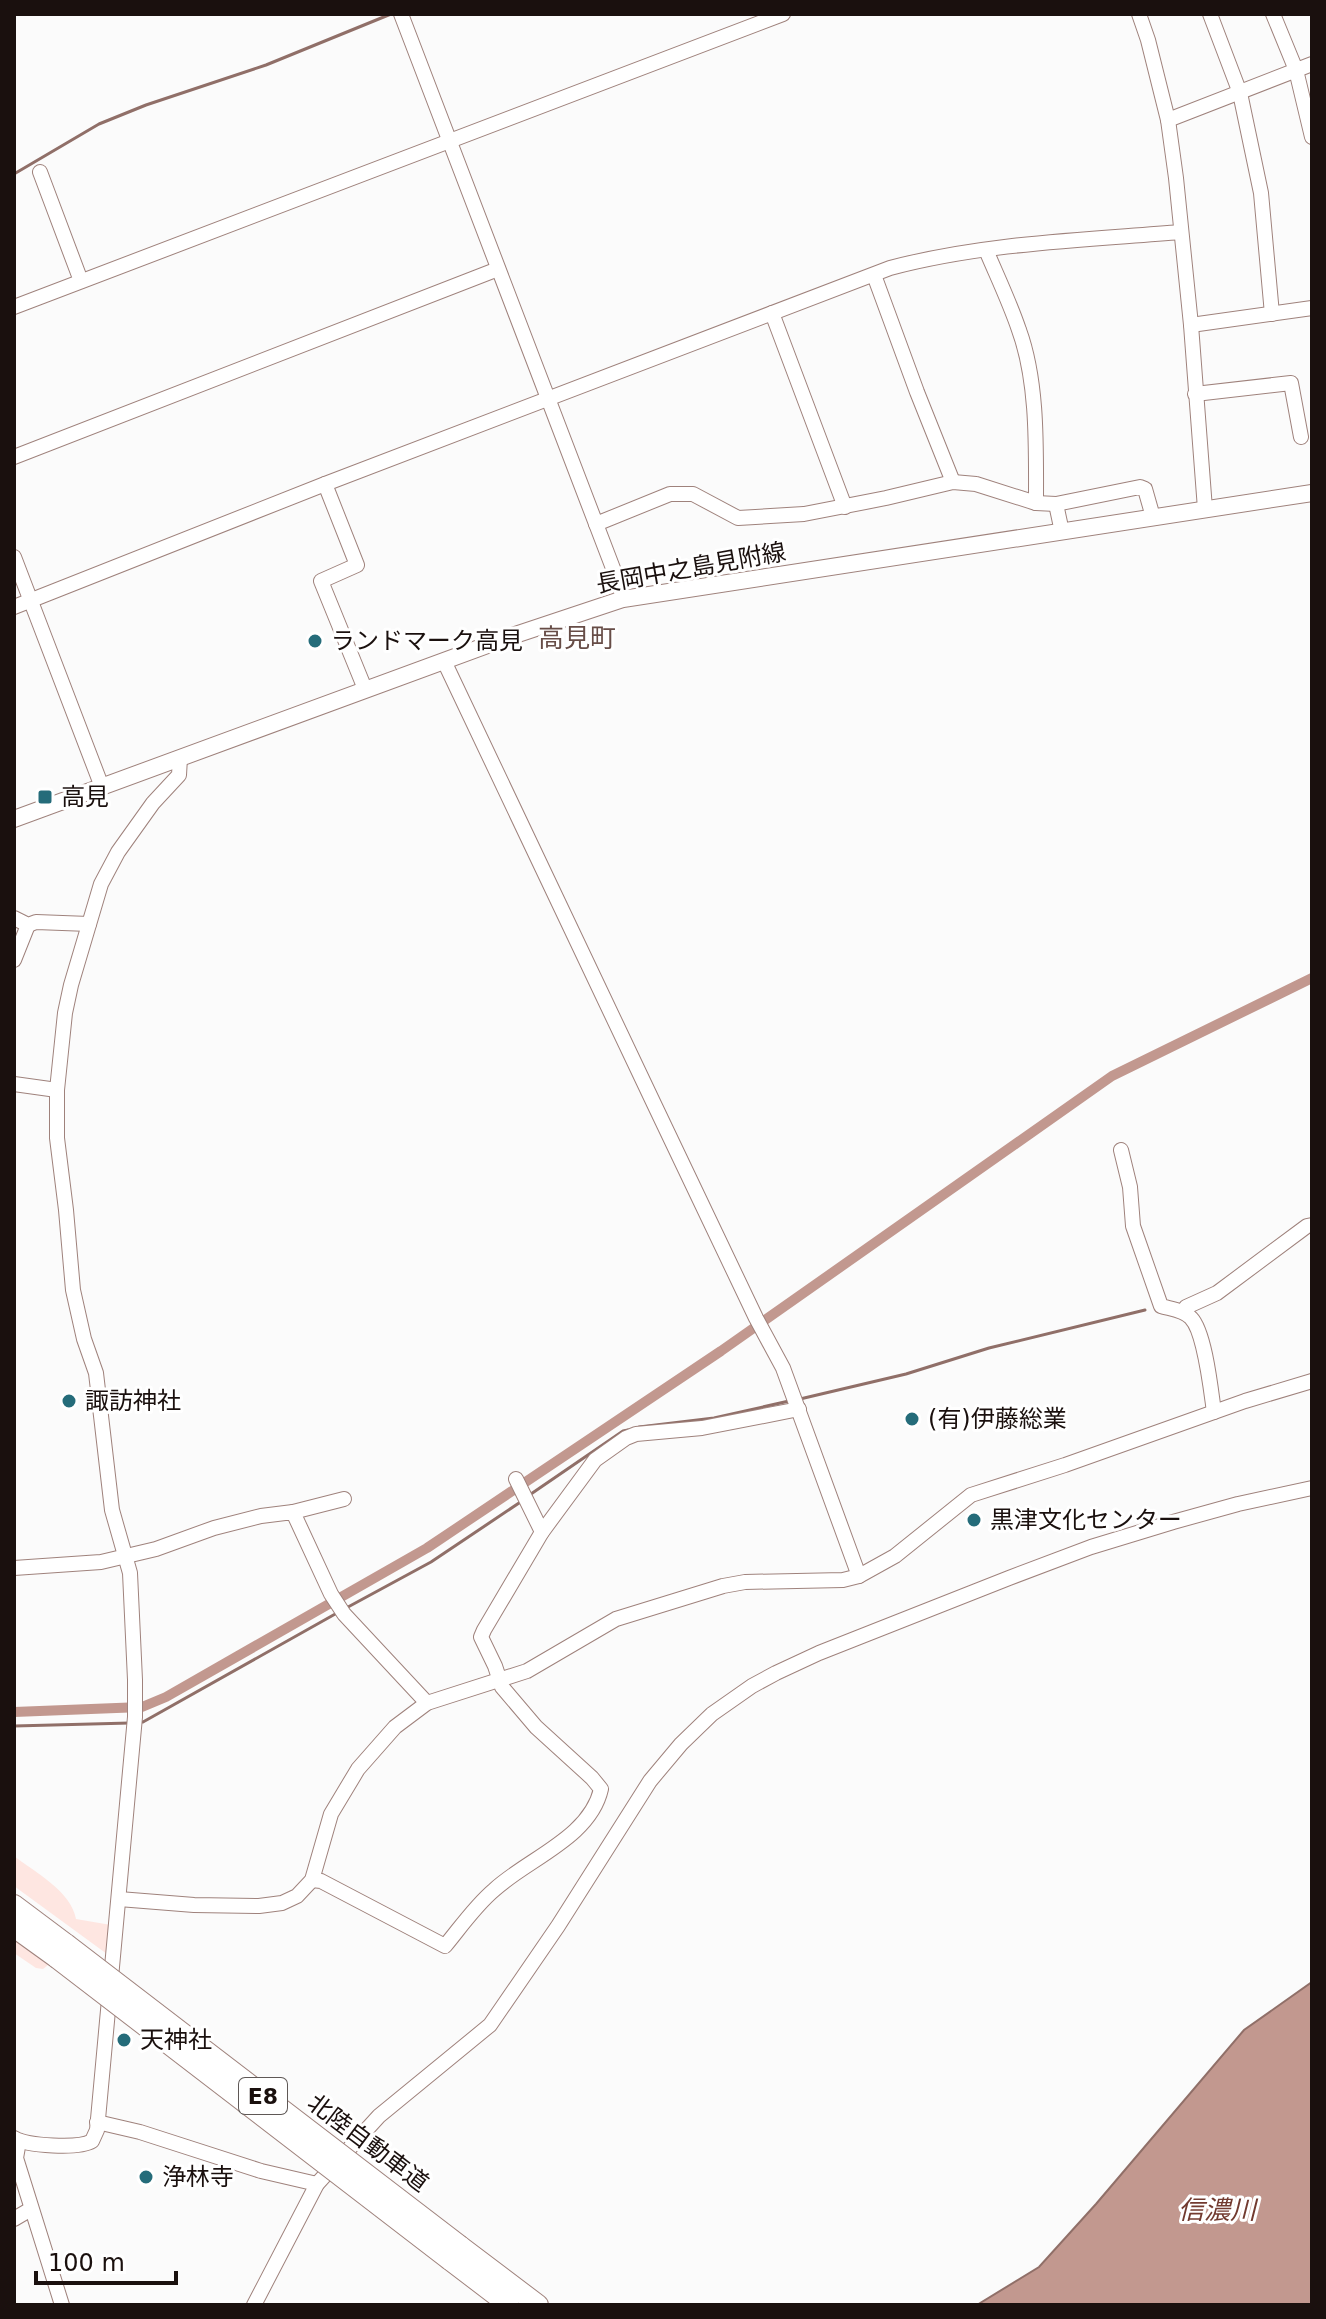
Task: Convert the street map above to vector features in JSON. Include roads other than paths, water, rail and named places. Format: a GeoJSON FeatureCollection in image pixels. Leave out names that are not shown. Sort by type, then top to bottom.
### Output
{"type":"FeatureCollection","features":[{"type":"Feature","properties":{"kind":"highway","name":"北陸自動車道"},"geometry":{"type":"LineString","coordinates":[[14,1905],[61,1951],[509,2305]]}},
{"type":"Feature","properties":{"kind":"highway","name":"北陸自動車道"},"geometry":{"type":"LineString","coordinates":[[14,1927],[61,1951],[538,2305]]}},
{"type":"Feature","properties":{"kind":"main road","name":"長岡中之島見附線"},"geometry":{"type":"LineString","coordinates":[[14,819],[365,689],[623,599],[1312,493]]}},
{"type":"Feature","properties":{"kind":"street"},"geometry":{"type":"LineString","coordinates":[[401,14],[623,599]]}},
{"type":"Feature","properties":{"kind":"street"},"geometry":{"type":"LineString","coordinates":[[14,307],[783,14]]}},
{"type":"Feature","properties":{"kind":"street"},"geometry":{"type":"LineString","coordinates":[[1139,14],[1168,120],[1191,325],[1205,509]]}},
{"type":"Feature","properties":{"kind":"street"},"geometry":{"type":"LineString","coordinates":[[1210,14],[1240,93],[1261,193],[1272,314]]}},
{"type":"Feature","properties":{"kind":"street"},"geometry":{"type":"LineString","coordinates":[[1273,14],[1296,70],[1312,137]]}},
{"type":"Feature","properties":{"kind":"street"},"geometry":{"type":"LineString","coordinates":[[1168,120],[1312,64]]}},
{"type":"Feature","properties":{"kind":"street"},"geometry":{"type":"LineString","coordinates":[[40,172],[81,281]]}},
{"type":"Feature","properties":{"kind":"street"},"geometry":{"type":"LineString","coordinates":[[14,607],[547,398],[915,261],[986,250],[1181,232]]}},
{"type":"Feature","properties":{"kind":"street"},"geometry":{"type":"LineString","coordinates":[[986,250],[1020,331],[1031,382],[1036,444],[1036,503]]}},
{"type":"Feature","properties":{"kind":"street"},"geometry":{"type":"LineString","coordinates":[[14,457],[498,269]]}},
{"type":"Feature","properties":{"kind":"street"},"geometry":{"type":"LineString","coordinates":[[874,275],[953,482]]}},
{"type":"Feature","properties":{"kind":"street"},"geometry":{"type":"LineString","coordinates":[[1191,325],[1312,308]]}},
{"type":"Feature","properties":{"kind":"street"},"geometry":{"type":"LineString","coordinates":[[772,313],[845,507]]}},
{"type":"Feature","properties":{"kind":"street"},"geometry":{"type":"LineString","coordinates":[[1195,394],[1291,383],[1301,437]]}},
{"type":"Feature","properties":{"kind":"street"},"geometry":{"type":"LineString","coordinates":[[596,524],[681,492],[704,499],[738,518],[804,514],[953,482],[976,484],[1036,503],[1056,504],[1140,487],[1145,489],[1153,517]]}},
{"type":"Feature","properties":{"kind":"street"},"geometry":{"type":"LineString","coordinates":[[325,484],[357,565],[321,581],[365,689]]}},
{"type":"Feature","properties":{"kind":"street"},"geometry":{"type":"LineString","coordinates":[[1056,504],[1062,532]]}},
{"type":"Feature","properties":{"kind":"street"},"geometry":{"type":"LineString","coordinates":[[14,557],[102,787]]}},
{"type":"Feature","properties":{"kind":"street"},"geometry":{"type":"LineString","coordinates":[[444,661],[756,1318],[783,1368],[859,1576]]}},
{"type":"Feature","properties":{"kind":"street"},"geometry":{"type":"LineString","coordinates":[[62,2305],[16,2158],[16,2141],[87,2144],[94,2137],[135,1710],[130,1573],[112,1510],[98,1382],[73,1290],[57,1138],[57,1090],[71,985],[101,884],[118,852],[153,803],[179,775],[180,758]]}},
{"type":"Feature","properties":{"kind":"street"},"geometry":{"type":"LineString","coordinates":[[14,960],[21,921],[89,924]]}},
{"type":"Feature","properties":{"kind":"street"},"geometry":{"type":"LineString","coordinates":[[14,1084],[57,1090]]}},
{"type":"Feature","properties":{"kind":"street"},"geometry":{"type":"LineString","coordinates":[[1121,1150],[1130,1187],[1133,1226],[1161,1306],[1183,1312],[1195,1323],[1202,1343],[1214,1412]]}},
{"type":"Feature","properties":{"kind":"street"},"geometry":{"type":"LineString","coordinates":[[1183,1312],[1186,1307],[1217,1293],[1312,1225]]}},
{"type":"Feature","properties":{"kind":"street"},"geometry":{"type":"LineString","coordinates":[[119,1899],[194,1905],[259,1906],[282,1903],[297,1896],[312,1880],[331,1814],[358,1769],[395,1727],[427,1703],[535,1667],[616,1619],[723,1586],[745,1582],[843,1580],[859,1576],[895,1556],[971,1495],[1312,1381]]}},
{"type":"Feature","properties":{"kind":"street"},"geometry":{"type":"LineString","coordinates":[[312,1880],[321,1881],[445,1946],[491,1892],[572,1833],[586,1818],[601,1789],[536,1727],[498,1680],[481,1637],[542,1532],[595,1460],[636,1434],[702,1428],[799,1409]]}},
{"type":"Feature","properties":{"kind":"street"},"geometry":{"type":"LineString","coordinates":[[516,1479],[542,1532]]}},
{"type":"Feature","properties":{"kind":"street"},"geometry":{"type":"LineString","coordinates":[[254,2305],[317,2184],[379,2116],[490,2025],[558,1926],[650,1781],[712,1714],[776,1673],[819,1653],[1091,1547],[1208,1512],[1312,1488]]}},
{"type":"Feature","properties":{"kind":"street"},"geometry":{"type":"LineString","coordinates":[[14,1568],[101,1562],[125,1557],[214,1528],[344,1499]]}},
{"type":"Feature","properties":{"kind":"street"},"geometry":{"type":"LineString","coordinates":[[293,1512],[331,1594],[344,1614],[427,1703]]}},
{"type":"Feature","properties":{"kind":"street"},"geometry":{"type":"LineString","coordinates":[[97,2122],[140,2132],[261,2171],[317,2184]]}},
{"type":"Feature","properties":{"kind":"street"},"geometry":{"type":"LineString","coordinates":[[14,2219],[31,2209]]}},
{"type":"Feature","properties":{"kind":"water","name":"信濃川"},"geometry":{"type":"Polygon","coordinates":[[[1312,1982],[1312,2305],[977,2305],[1039,2267],[1244,2030],[1312,1982]]]}},
{"type":"Feature","properties":{"kind":"waterway"},"geometry":{"type":"LineString","coordinates":[[14,174],[99,124],[266,65],[391,14]]}},
{"type":"Feature","properties":{"kind":"waterway"},"geometry":{"type":"LineString","coordinates":[[14,1712],[142,1707],[166,1697],[427,1548],[721,1351],[1112,1076],[1312,978]]}},
{"type":"Feature","properties":{"kind":"waterway"},"geometry":{"type":"LineString","coordinates":[[800,1399],[1145,1310]]}},
{"type":"Feature","properties":{"kind":"waterway"},"geometry":{"type":"LineString","coordinates":[[639,1427],[714,1418],[789,1401]]}},
{"type":"Feature","properties":{"kind":"waterway"},"geometry":{"type":"LineString","coordinates":[[528,1496],[628,1430]]}},
{"type":"Feature","properties":{"kind":"waterway"},"geometry":{"type":"LineString","coordinates":[[348,1607],[431,1562],[522,1501]]}},
{"type":"Feature","properties":{"kind":"waterway"},"geometry":{"type":"LineString","coordinates":[[138,1722],[143,1722],[337,1613]]}},
{"type":"Feature","properties":{"kind":"waterway"},"geometry":{"type":"LineString","coordinates":[[14,1726],[130,1723]]}},
{"type":"Feature","properties":{"kind":"place","name":"ランドマーク高見"},"geometry":{"type":"Point","coordinates":[315,641]}},
{"type":"Feature","properties":{"kind":"place","name":"高見"},"geometry":{"type":"Point","coordinates":[45,797]}},
{"type":"Feature","properties":{"kind":"place","name":"諏訪神社"},"geometry":{"type":"Point","coordinates":[69,1401]}},
{"type":"Feature","properties":{"kind":"place","name":"(有)伊藤総業"},"geometry":{"type":"Point","coordinates":[912,1419]}},
{"type":"Feature","properties":{"kind":"place","name":"黒津文化センター"},"geometry":{"type":"Point","coordinates":[974,1520]}},
{"type":"Feature","properties":{"kind":"place","name":"天神社"},"geometry":{"type":"Point","coordinates":[124,2040]}},
{"type":"Feature","properties":{"kind":"place","name":"浄林寺"},"geometry":{"type":"Point","coordinates":[146,2177]}},
{"type":"Feature","properties":{"kind":"district","name":"高見町"},"geometry":{"type":"Point","coordinates":[577,638]}}]}
